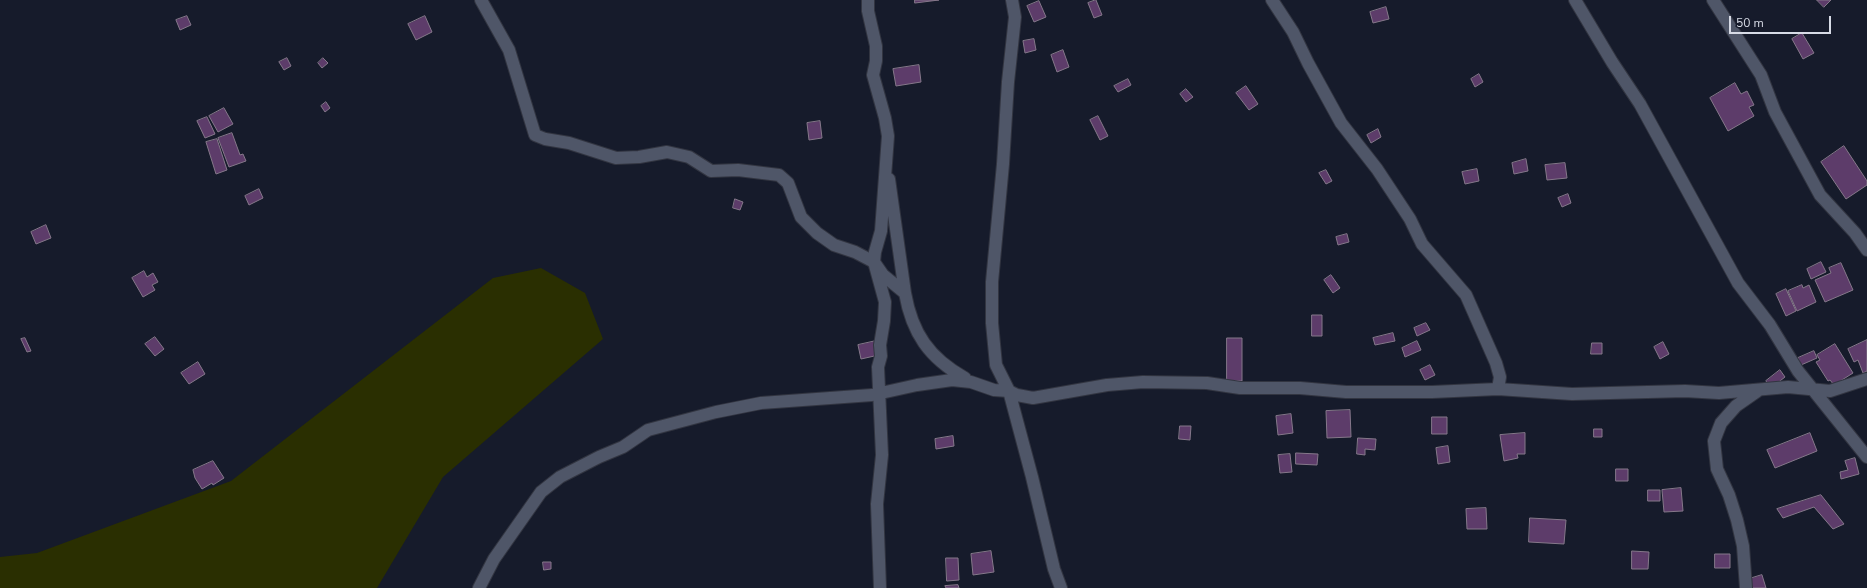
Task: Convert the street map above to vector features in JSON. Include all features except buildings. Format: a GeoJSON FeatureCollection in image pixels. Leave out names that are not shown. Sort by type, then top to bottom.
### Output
{"type":"FeatureCollection","features":[{"type":"Feature","properties":{"kind":"street"},"geometry":{"type":"LineString","coordinates":[[481,0],[509,50],[535,135],[545,139],[569,143],[616,158],[640,157],[667,152],[690,157],[711,171],[738,170],[779,175],[788,183],[801,217],[817,233],[834,245],[855,252],[874,262],[883,275],[905,293]]}},
{"type":"Feature","properties":{"kind":"street"},"geometry":{"type":"LineString","coordinates":[[868,0],[868,11],[876,46],[876,61],[873,75],[885,118],[888,136],[887,167],[883,195],[881,231],[875,252],[874,262],[885,302],[884,321],[880,345],[881,356],[878,367],[882,455],[877,504],[880,588]]}},
{"type":"Feature","properties":{"kind":"street"},"geometry":{"type":"LineString","coordinates":[[1012,0],[1014,17],[992,282],[992,323],[996,365],[1009,391],[1032,477],[1054,570],[1061,588]]}},
{"type":"Feature","properties":{"kind":"street"},"geometry":{"type":"LineString","coordinates":[[1272,0],[1293,32],[1341,123],[1377,169],[1410,219],[1422,244],[1466,295],[1496,363],[1500,376],[1498,389]]}},
{"type":"Feature","properties":{"kind":"street"},"geometry":{"type":"LineString","coordinates":[[1575,0],[1612,62],[1640,104],[1738,284],[1770,325],[1798,371],[1814,389],[1867,457]]}},
{"type":"Feature","properties":{"kind":"street"},"geometry":{"type":"LineString","coordinates":[[1713,0],[1760,75],[1774,112],[1820,195],[1855,233],[1867,250]]}},
{"type":"Feature","properties":{"kind":"street"},"geometry":{"type":"LineString","coordinates":[[887,167],[905,293],[909,314],[918,336],[949,369],[971,382],[994,390],[1009,391],[1017,395],[1033,398],[1107,385],[1143,382],[1207,383],[1240,388],[1300,388],[1346,392],[1432,392],[1498,389],[1572,394],[1685,391],[1719,393],[1788,387],[1830,391],[1867,379]]}},
{"type":"Feature","properties":{"kind":"street"},"geometry":{"type":"LineString","coordinates":[[479,588],[494,559],[541,492],[560,478],[599,456],[623,447],[648,430],[716,412],[762,402],[842,398],[879,394],[917,385],[952,380],[971,382]]}},
{"type":"Feature","properties":{"kind":"street"},"geometry":{"type":"LineString","coordinates":[[1746,588],[1743,546],[1738,520],[1729,494],[1717,469],[1714,441],[1721,422],[1736,406],[1760,389]]}},
{"type":"Feature","properties":{"kind":"green space"},"geometry":{"type":"Polygon","coordinates":[[[541,268],[585,293],[603,339],[443,477],[377,588],[0,588],[0,557],[37,553],[231,481],[493,278],[541,268]]]}}]}
